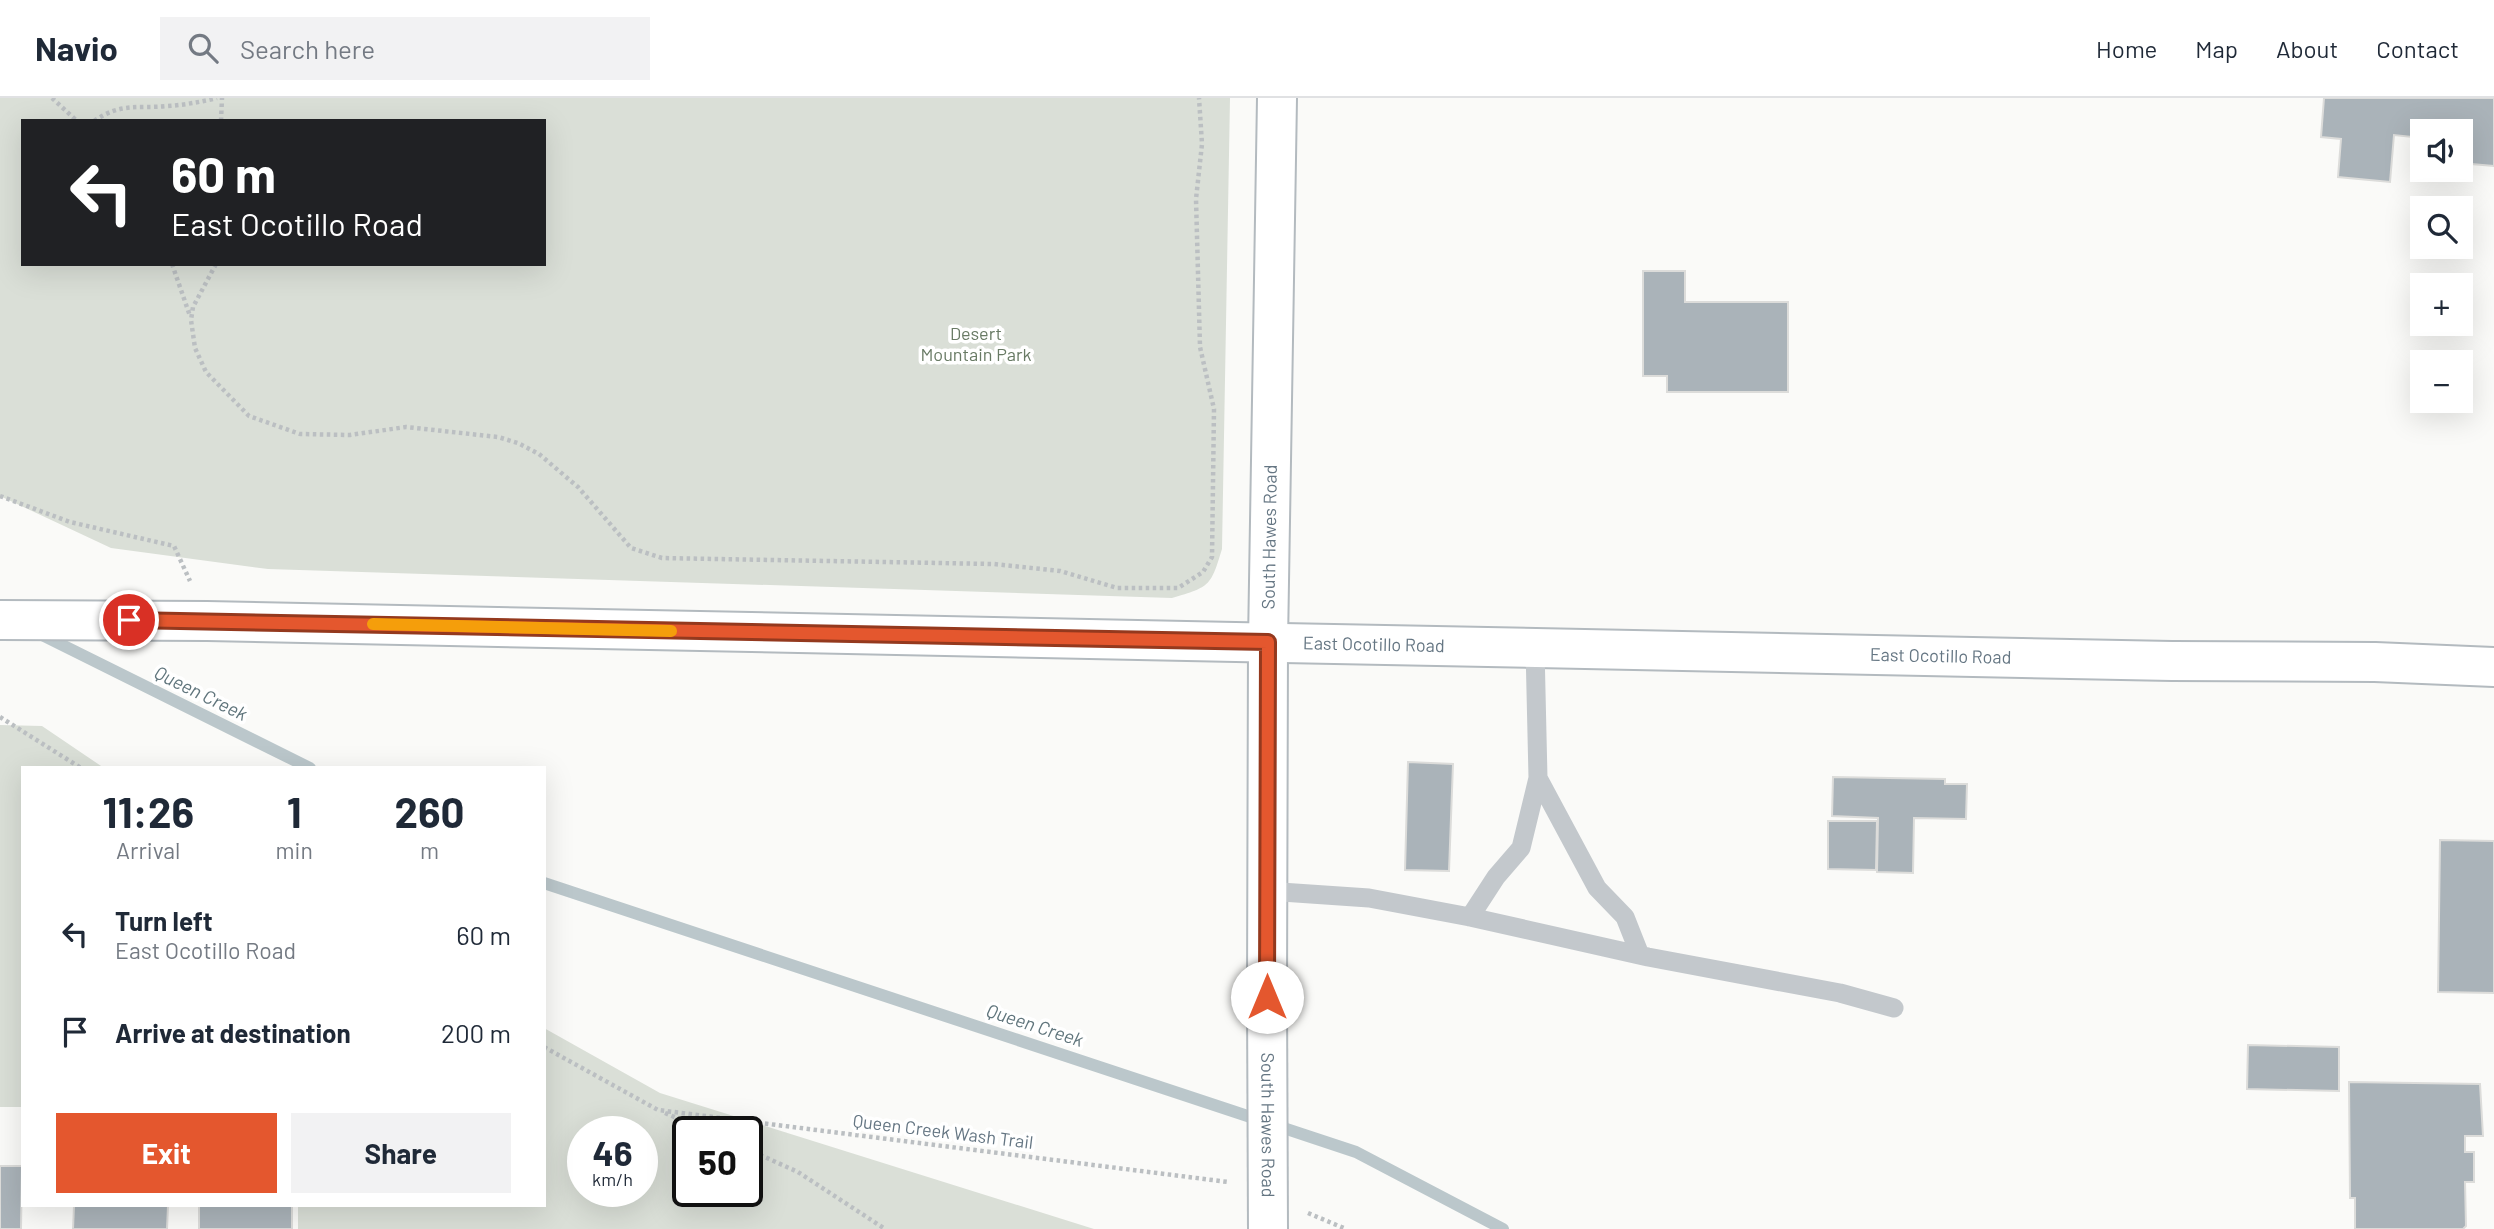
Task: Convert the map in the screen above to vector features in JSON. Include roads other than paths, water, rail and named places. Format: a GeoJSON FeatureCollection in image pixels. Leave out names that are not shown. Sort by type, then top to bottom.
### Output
{"type":"FeatureCollection","features":[{"type":"Feature","properties":{"kind":"main road","name":"South Hawes Road"},"geometry":{"type":"LineString","coordinates":[[1277,98],[1268,642],[1267,997],[1282,1219]]}},
{"type":"Feature","properties":{"kind":"main road","name":"East Ocotillo Road"},"geometry":{"type":"LineString","coordinates":[[0,620],[207,621],[2375,662],[2494,667]]}},
{"type":"Feature","properties":{"kind":"lane"},"geometry":{"type":"LineString","coordinates":[[1470,917],[1496,877],[1521,848],[1538,778],[1535,648]]}},
{"type":"Feature","properties":{"kind":"lane"},"geometry":{"type":"LineString","coordinates":[[1538,778],[1597,888],[1625,917],[1640,955]]}},
{"type":"Feature","properties":{"kind":"lane"},"geometry":{"type":"LineString","coordinates":[[1267,891],[1369,898],[1470,917],[1640,955],[1840,993],[1894,1008]]}},
{"type":"Feature","properties":{"kind":"waterway","name":"Queen Creek"},"geometry":{"type":"LineString","coordinates":[[38,633],[306,766]]}},
{"type":"Feature","properties":{"kind":"waterway","name":"Queen Creek"},"geometry":{"type":"LineString","coordinates":[[546,884],[1356,1152],[1503,1229]]}},
{"type":"Feature","properties":{"kind":"park label","name":"Desert Mountain Park"},"geometry":{"type":"Point","coordinates":[976,344]}}]}
